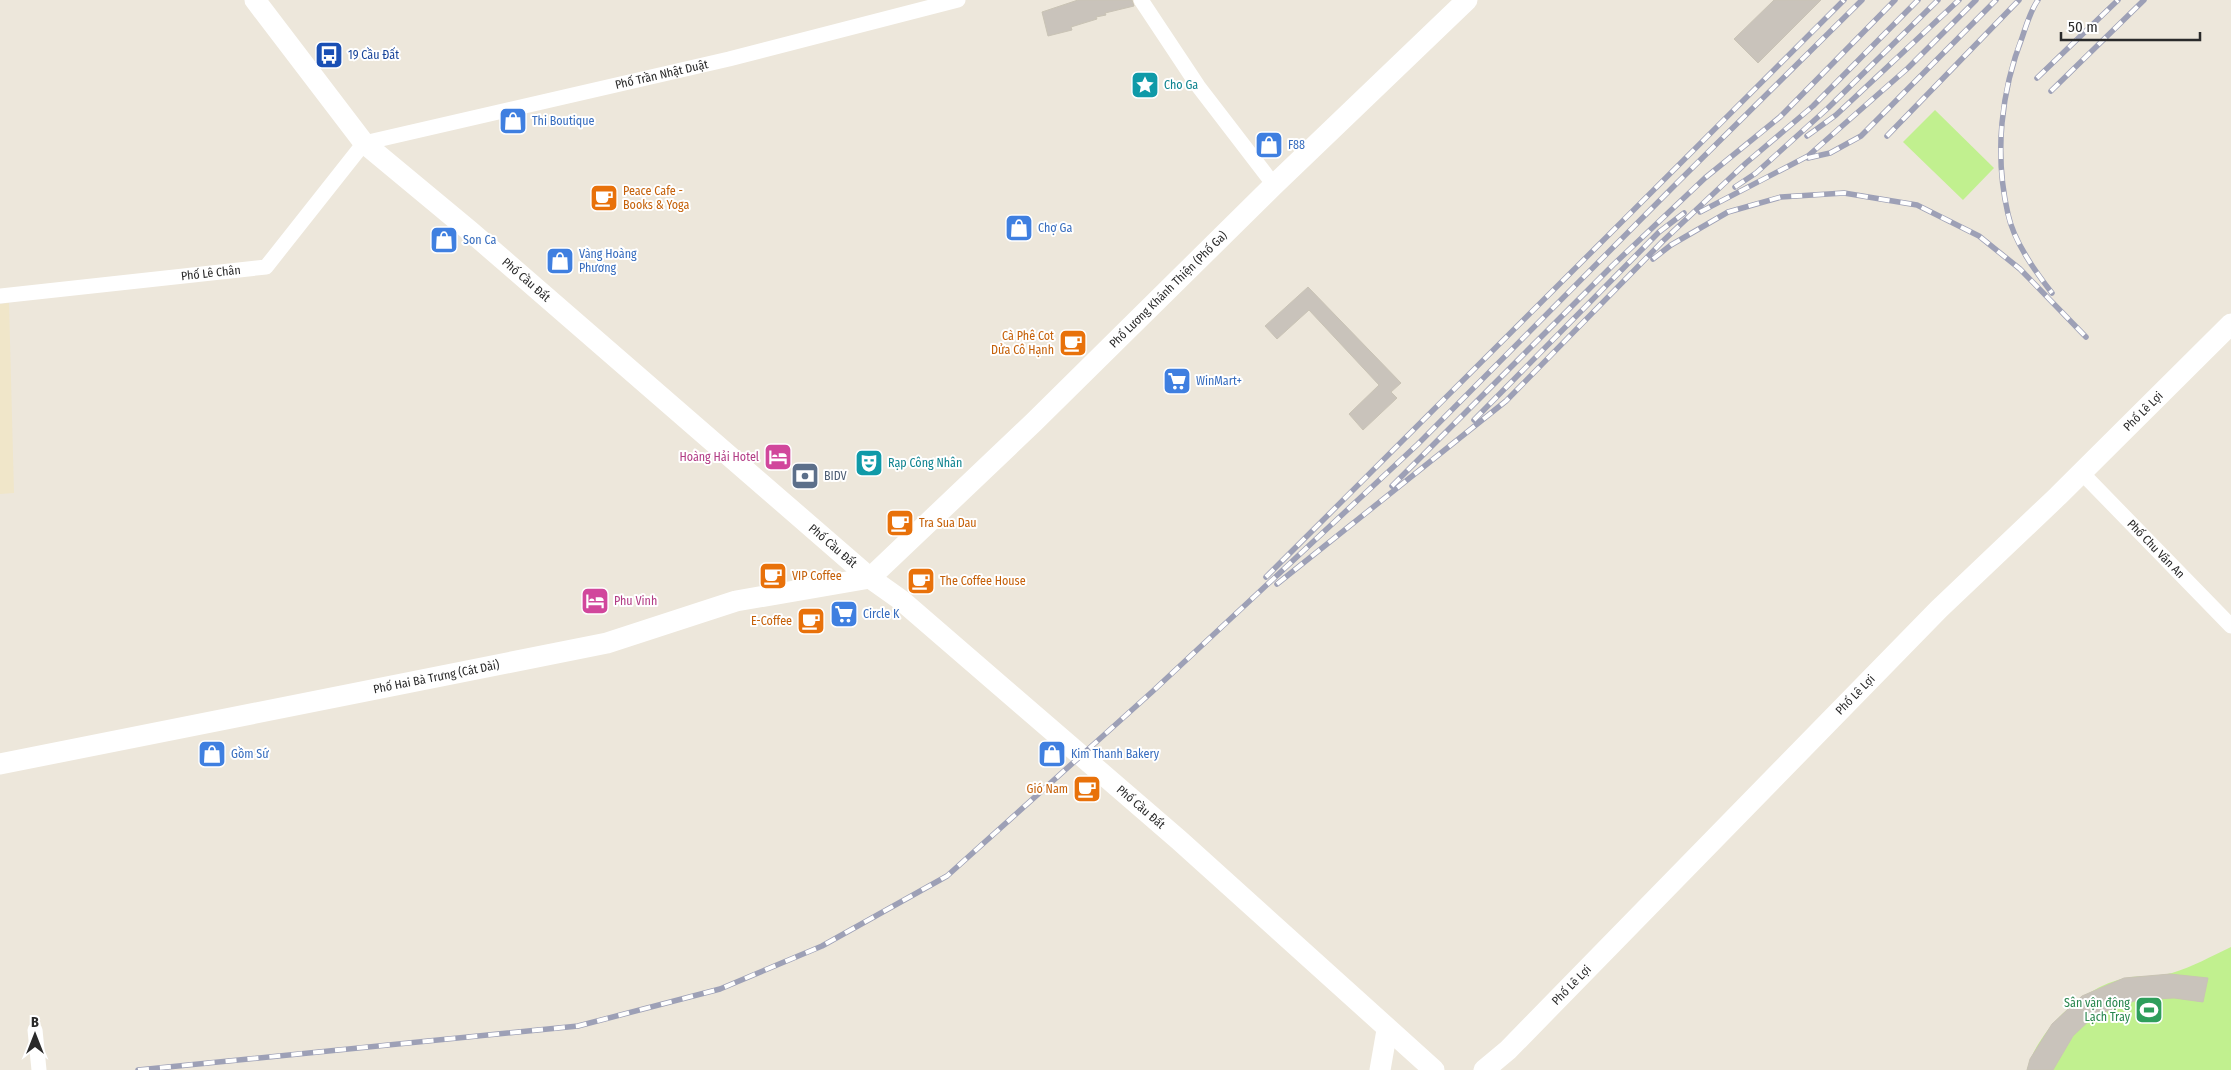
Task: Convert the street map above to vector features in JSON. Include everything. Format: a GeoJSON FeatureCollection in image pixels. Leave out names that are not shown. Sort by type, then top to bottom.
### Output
{"type":"FeatureCollection","features":[{"type":"Feature","properties":{"kind":"main road","name":"Phố Cầu Đất"},"geometry":{"type":"LineString","coordinates":[[255,0],[364,143],[470,231],[870,578],[901,600],[1179,840],[1387,1030],[1434,1070]]}},
{"type":"Feature","properties":{"kind":"main road","name":"Phố Lương Khánh Thiện (Phố Ga)"},"geometry":{"type":"LineString","coordinates":[[870,578],[1034,422],[1274,184],[1466,0]]}},
{"type":"Feature","properties":{"kind":"main road","name":"Phố Lê Lợi"},"geometry":{"type":"LineString","coordinates":[[1484,1070],[1508,1050],[1938,609],[2082,472],[2231,324]]}},
{"type":"Feature","properties":{"kind":"main road","name":"Phố Hai Bà Trưng (Cát Dài)"},"geometry":{"type":"LineString","coordinates":[[0,764],[607,643],[736,602],[870,578]]}},
{"type":"Feature","properties":{"kind":"main road"},"geometry":{"type":"LineString","coordinates":[[1380,1070],[1387,1030]]}},
{"type":"Feature","properties":{"kind":"street","name":"Phố Trần Nhật Duật"},"geometry":{"type":"LineString","coordinates":[[364,143],[729,59],[958,0]]}},
{"type":"Feature","properties":{"kind":"street"},"geometry":{"type":"LineString","coordinates":[[1141,0],[1198,86],[1274,184]]}},
{"type":"Feature","properties":{"kind":"street","name":"Phố Lê Chân"},"geometry":{"type":"LineString","coordinates":[[0,296],[266,267],[364,143]]}},
{"type":"Feature","properties":{"kind":"street","name":"Phố Chu Văn An"},"geometry":{"type":"LineString","coordinates":[[2082,472],[2231,626]]}},
{"type":"Feature","properties":{"kind":"street"},"geometry":{"type":"LineString","coordinates":[[36,1030],[39,1070]]}},
{"type":"Feature","properties":{"kind":"shaded area"},"geometry":{"type":"Polygon","coordinates":[[[9,303],[14,493],[0,494],[0,304],[9,303]]]}},
{"type":"Feature","properties":{"kind":"green space"},"geometry":{"type":"Polygon","coordinates":[[[1935,110],[1994,168],[1963,200],[1903,142],[1935,110]]]}},
{"type":"Feature","properties":{"kind":"green space","name":"Sân vận động Lạch Tray"},"geometry":{"type":"Polygon","coordinates":[[[2231,947],[2231,1070],[2027,1070],[2041,1039],[2052,1025],[2079,1000],[2094,990],[2126,978],[2172,973],[2194,965],[2231,947]]]}},
{"type":"Feature","properties":{"kind":"building"},"geometry":{"type":"Polygon","coordinates":[[[1078,0],[1132,0],[1134,6],[1105,13],[1106,15],[1096,17],[1097,19],[1071,27],[1072,30],[1048,36],[1042,12],[1078,0]]]}},
{"type":"Feature","properties":{"kind":"building"},"geometry":{"type":"Polygon","coordinates":[[[1774,0],[1821,0],[1758,63],[1734,39],[1774,0]]]}},
{"type":"Feature","properties":{"kind":"building"},"geometry":{"type":"Polygon","coordinates":[[[1308,287],[1401,383],[1391,392],[1397,398],[1363,430],[1349,414],[1379,385],[1309,310],[1277,339],[1265,326],[1308,287]]]}},
{"type":"Feature","properties":{"kind":"building"},"geometry":{"type":"Polygon","coordinates":[[[2170,974],[2208,978],[2203,1002],[2174,998],[2137,1000],[2094,1016],[2073,1036],[2053,1070],[2027,1070],[2030,1059],[2052,1024],[2082,996],[2124,978],[2170,974]]]}},
{"type":"Feature","properties":{"kind":"railway"},"geometry":{"type":"LineString","coordinates":[[1266,577],[1844,0]]}},
{"type":"Feature","properties":{"kind":"railway"},"geometry":{"type":"LineString","coordinates":[[138,1070],[578,1026],[720,989],[822,946],[947,876],[1153,691],[1418,444],[1862,0]]}},
{"type":"Feature","properties":{"kind":"railway"},"geometry":{"type":"LineString","coordinates":[[1392,486],[1613,265],[1705,178],[1780,117],[1895,0]]}},
{"type":"Feature","properties":{"kind":"railway"},"geometry":{"type":"LineString","coordinates":[[1277,584],[1506,401],[1663,241],[1746,163],[1813,106],[1918,0]]}},
{"type":"Feature","properties":{"kind":"railway"},"geometry":{"type":"LineString","coordinates":[[1735,187],[1756,173],[1828,108],[1938,0]]}},
{"type":"Feature","properties":{"kind":"railway"},"geometry":{"type":"LineString","coordinates":[[1807,136],[1836,115],[1959,0]]}},
{"type":"Feature","properties":{"kind":"railway"},"geometry":{"type":"LineString","coordinates":[[1700,212],[1808,156],[1908,68],[1976,0]]}},
{"type":"Feature","properties":{"kind":"railway"},"geometry":{"type":"LineString","coordinates":[[1808,158],[1830,153],[1861,136],[1996,0]]}},
{"type":"Feature","properties":{"kind":"railway"},"geometry":{"type":"LineString","coordinates":[[1887,136],[2019,0]]}},
{"type":"Feature","properties":{"kind":"railway"},"geometry":{"type":"LineString","coordinates":[[2038,0],[2028,21],[2009,78],[2002,123],[2001,169],[2008,214],[2015,235],[2032,266],[2052,293]]}},
{"type":"Feature","properties":{"kind":"railway"},"geometry":{"type":"LineString","coordinates":[[2037,78],[2118,0]]}},
{"type":"Feature","properties":{"kind":"railway"},"geometry":{"type":"LineString","coordinates":[[2051,91],[2144,0]]}},
{"type":"Feature","properties":{"kind":"railway"},"geometry":{"type":"LineString","coordinates":[[1653,259],[1671,245],[1728,212],[1781,197],[1844,193],[1917,205],[1979,236],[2020,269],[2086,337]]}},
{"type":"Feature","properties":{"kind":"railway"},"geometry":{"type":"LineString","coordinates":[[1474,420],[1659,232],[1684,213]]}},
{"type":"Feature","properties":{"kind":"place","name":"19 Cầu Đất"},"geometry":{"type":"Point","coordinates":[329,55]}},
{"type":"Feature","properties":{"kind":"place","name":"Cho Ga"},"geometry":{"type":"Point","coordinates":[1145,85]}},
{"type":"Feature","properties":{"kind":"place","name":"Thi Boutique"},"geometry":{"type":"Point","coordinates":[513,121]}},
{"type":"Feature","properties":{"kind":"place","name":"F88"},"geometry":{"type":"Point","coordinates":[1269,145]}},
{"type":"Feature","properties":{"kind":"place","name":"Peace Cafe - Books & Yoga"},"geometry":{"type":"Point","coordinates":[604,198]}},
{"type":"Feature","properties":{"kind":"place","name":"Chợ Ga"},"geometry":{"type":"Point","coordinates":[1019,228]}},
{"type":"Feature","properties":{"kind":"place","name":"Son Ca"},"geometry":{"type":"Point","coordinates":[444,240]}},
{"type":"Feature","properties":{"kind":"place","name":"Vàng Hoàng Phương"},"geometry":{"type":"Point","coordinates":[560,261]}},
{"type":"Feature","properties":{"kind":"place","name":"Cà Phê Cot Dửa Cô Hạnh"},"geometry":{"type":"Point","coordinates":[1073,343]}},
{"type":"Feature","properties":{"kind":"place","name":"WinMart+"},"geometry":{"type":"Point","coordinates":[1177,381]}},
{"type":"Feature","properties":{"kind":"place","name":"Hoàng Hải Hotel"},"geometry":{"type":"Point","coordinates":[778,457]}},
{"type":"Feature","properties":{"kind":"place","name":"Rạp Công Nhân"},"geometry":{"type":"Point","coordinates":[869,463]}},
{"type":"Feature","properties":{"kind":"place","name":"BIDV"},"geometry":{"type":"Point","coordinates":[805,476]}},
{"type":"Feature","properties":{"kind":"place","name":"Tra Sua Dau"},"geometry":{"type":"Point","coordinates":[900,523]}},
{"type":"Feature","properties":{"kind":"place","name":"VIP Coffee"},"geometry":{"type":"Point","coordinates":[773,576]}},
{"type":"Feature","properties":{"kind":"place","name":"The Coffee House"},"geometry":{"type":"Point","coordinates":[921,581]}},
{"type":"Feature","properties":{"kind":"place","name":"Phu Vinh"},"geometry":{"type":"Point","coordinates":[595,601]}},
{"type":"Feature","properties":{"kind":"place","name":"Circle K"},"geometry":{"type":"Point","coordinates":[844,614]}},
{"type":"Feature","properties":{"kind":"place","name":"E-Coffee"},"geometry":{"type":"Point","coordinates":[811,621]}},
{"type":"Feature","properties":{"kind":"place","name":"Gồm Sứ"},"geometry":{"type":"Point","coordinates":[212,754]}},
{"type":"Feature","properties":{"kind":"place","name":"Kim Thanh Bakery"},"geometry":{"type":"Point","coordinates":[1052,754]}},
{"type":"Feature","properties":{"kind":"place","name":"Gió Nam"},"geometry":{"type":"Point","coordinates":[1087,789]}},
{"type":"Feature","properties":{"kind":"place","name":"Sân vận động Lạch Tray"},"geometry":{"type":"Point","coordinates":[2149,1010]}}]}
